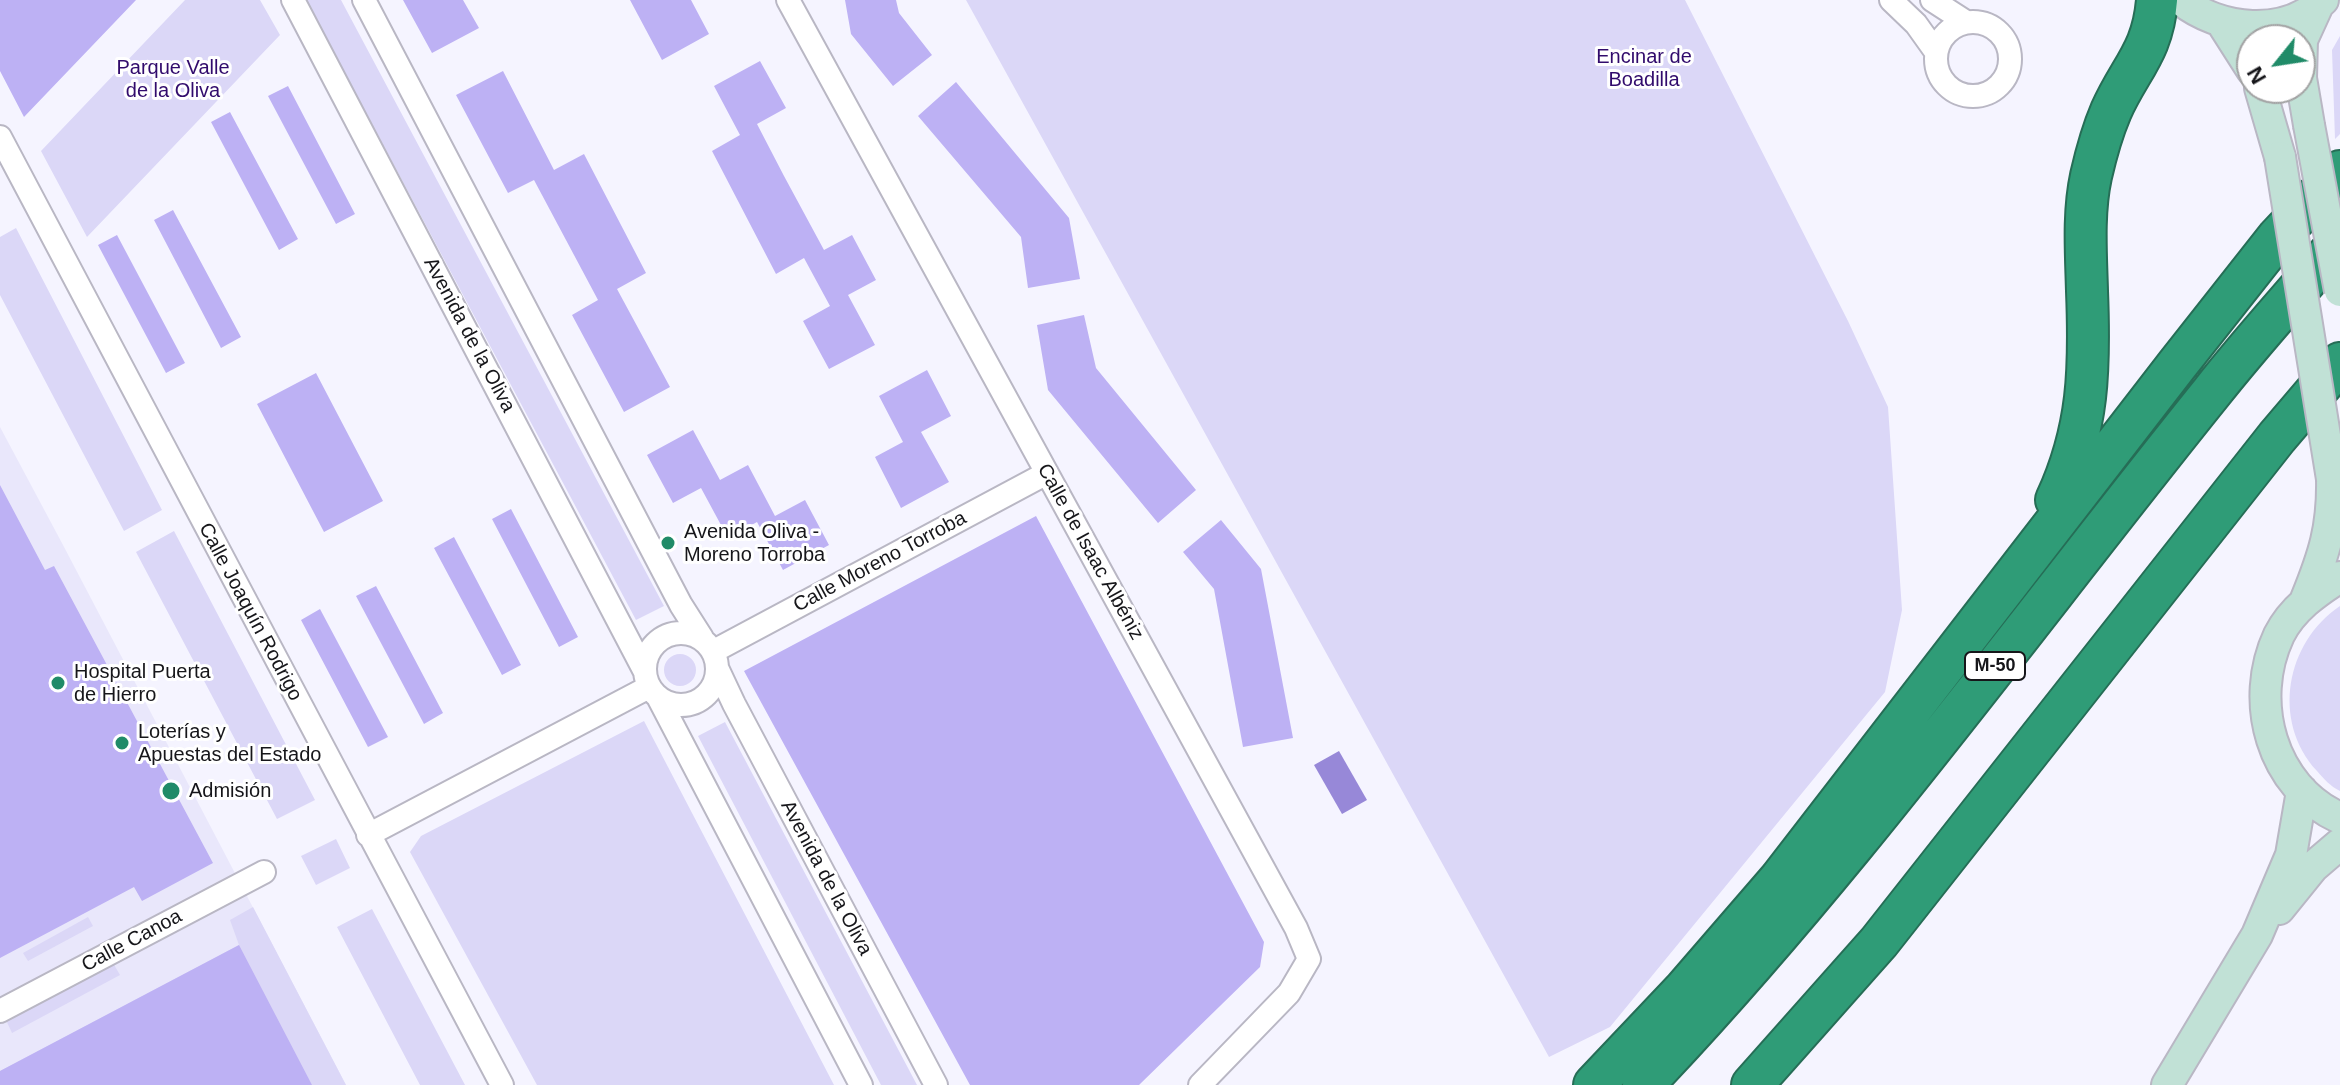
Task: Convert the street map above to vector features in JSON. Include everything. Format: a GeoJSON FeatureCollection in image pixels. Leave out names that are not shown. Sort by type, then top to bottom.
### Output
{"type":"FeatureCollection","features":[{"type":"Feature","properties":{"kind":"highway"},"geometry":{"type":"LineString","coordinates":[[2005,590],[2048,516],[2069,472],[2082,428],[2089,382],[2086,223],[2090,179],[2112,109],[2149,43],[2156,19],[2157,0]]}},
{"type":"Feature","properties":{"kind":"highway"},"geometry":{"type":"LineString","coordinates":[[1594,1085],[1684,990],[1780,879],[2278,237],[2340,171]]}},
{"type":"Feature","properties":{"kind":"highway","name":"M-50"},"geometry":{"type":"LineString","coordinates":[[1643,1085],[1708,1017],[1809,901],[2213,390],[2340,241]]}},
{"type":"Feature","properties":{"kind":"highway"},"geometry":{"type":"LineString","coordinates":[[1752,1085],[1879,942],[2277,437],[2340,363]]}},
{"type":"Feature","properties":{"kind":"highway"},"geometry":{"type":"LineString","coordinates":[[1774,1085],[1810,1046],[1879,942]]}},
{"type":"Feature","properties":{"kind":"street","name":"Avenida de la Oliva"},"geometry":{"type":"LineString","coordinates":[[293,0],[861,1085]]}},
{"type":"Feature","properties":{"kind":"street","name":"Avenida de la Oliva"},"geometry":{"type":"LineString","coordinates":[[364,0],[681,605],[711,653],[741,718],[936,1085]]}},
{"type":"Feature","properties":{"kind":"street","name":"Calle de Isaac Albéniz"},"geometry":{"type":"LineString","coordinates":[[788,0],[1296,928],[1309,959],[1289,993],[1200,1085]]}},
{"type":"Feature","properties":{"kind":"street"},"geometry":{"type":"LineString","coordinates":[[1891,0],[1916,24],[1936,52]]}},
{"type":"Feature","properties":{"kind":"street"},"geometry":{"type":"LineString","coordinates":[[1932,0],[1966,22]]}},
{"type":"Feature","properties":{"kind":"street"},"geometry":{"type":"LineString","coordinates":[[2181,0],[2222,23],[2255,27],[2288,21],[2320,2]]}},
{"type":"Feature","properties":{"kind":"street"},"geometry":{"type":"LineString","coordinates":[[2320,2],[2302,40],[2301,78],[2340,291]]}},
{"type":"Feature","properties":{"kind":"street"},"geometry":{"type":"LineString","coordinates":[[1966,22],[1991,26],[2001,34],[2011,57],[2009,70],[1995,90],[1983,96],[1958,94],[1947,87],[1936,65],[1936,52],[1946,32],[1966,22]]}},
{"type":"Feature","properties":{"kind":"street"},"geometry":{"type":"LineString","coordinates":[[2222,23],[2236,41]]}},
{"type":"Feature","properties":{"kind":"street"},"geometry":{"type":"LineString","coordinates":[[2265,104],[2280,157],[2332,479],[2332,510],[2326,549],[2306,599],[2280,633],[2266,673],[2265,716],[2277,756],[2302,791],[2328,813],[2340,818]]}},
{"type":"Feature","properties":{"kind":"street","name":"Calle Joaquín Rodrigo"},"geometry":{"type":"LineString","coordinates":[[0,137],[502,1085]]}},
{"type":"Feature","properties":{"kind":"street","name":"Calle Moreno Torroba"},"geometry":{"type":"LineString","coordinates":[[711,653],[1047,473]]}},
{"type":"Feature","properties":{"kind":"street"},"geometry":{"type":"LineString","coordinates":[[2306,599],[2340,577]]}},
{"type":"Feature","properties":{"kind":"street"},"geometry":{"type":"LineString","coordinates":[[683,632],[711,653],[712,689],[697,703],[678,706],[651,685],[649,651],[663,637],[683,632]]}},
{"type":"Feature","properties":{"kind":"street"},"geometry":{"type":"LineString","coordinates":[[368,835],[651,685]]}},
{"type":"Feature","properties":{"kind":"street"},"geometry":{"type":"LineString","coordinates":[[2167,1085],[2257,935],[2291,855],[2302,791]]}},
{"type":"Feature","properties":{"kind":"street"},"geometry":{"type":"LineString","coordinates":[[2257,935],[2313,867],[2340,844]]}},
{"type":"Feature","properties":{"kind":"street","name":"Calle Canoa"},"geometry":{"type":"LineString","coordinates":[[0,1002],[262,868],[0,1011]]}},
{"type":"Feature","properties":{"kind":"shaded area"},"geometry":{"type":"Polygon","coordinates":[[[0,427],[63,545],[346,1085],[0,1085],[0,427]]]}},
{"type":"Feature","properties":{"kind":"shaded area"},"geometry":{"type":"Polygon","coordinates":[[[1339,751],[1367,800],[1342,814],[1314,765],[1339,751]]]}},
{"type":"Feature","properties":{"kind":"green space","name":"Parque Valle de la Oliva"},"geometry":{"type":"Polygon","coordinates":[[[185,0],[260,0],[280,35],[87,237],[41,151],[185,0]]]}},
{"type":"Feature","properties":{"kind":"green space"},"geometry":{"type":"Polygon","coordinates":[[[306,0],[341,0],[664,606],[636,620],[306,0]]]}},
{"type":"Feature","properties":{"kind":"green space","name":"Encinar de Boadilla"},"geometry":{"type":"Polygon","coordinates":[[[966,0],[1685,0],[1848,321],[1888,407],[1902,610],[1885,692],[1610,1027],[1549,1057],[966,0]]]}},
{"type":"Feature","properties":{"kind":"green space"},"geometry":{"type":"Polygon","coordinates":[[[2340,36],[2340,134],[2335,139],[2332,50],[2340,36]]]}},
{"type":"Feature","properties":{"kind":"green space"},"geometry":{"type":"Polygon","coordinates":[[[16,228],[162,510],[124,531],[0,295],[0,237],[16,228]]]}},
{"type":"Feature","properties":{"kind":"green space"},"geometry":{"type":"Polygon","coordinates":[[[174,531],[315,800],[277,819],[136,552],[174,531]]]}},
{"type":"Feature","properties":{"kind":"green space"},"geometry":{"type":"Polygon","coordinates":[[[2340,606],[2340,791],[2322,777],[2303,751],[2294,729],[2290,706],[2291,683],[2307,640],[2322,621],[2340,606]]]}},
{"type":"Feature","properties":{"kind":"green space"},"geometry":{"type":"Polygon","coordinates":[[[680,654],[691,659],[696,670],[691,681],[680,686],[669,681],[664,670],[669,659],[680,654]]]}},
{"type":"Feature","properties":{"kind":"green space"},"geometry":{"type":"Polygon","coordinates":[[[644,721],[834,1085],[537,1085],[410,852],[421,836],[644,721]]]}},
{"type":"Feature","properties":{"kind":"green space"},"geometry":{"type":"Polygon","coordinates":[[[725,722],[917,1085],[881,1085],[698,736],[725,722]]]}},
{"type":"Feature","properties":{"kind":"green space"},"geometry":{"type":"Polygon","coordinates":[[[336,839],[350,868],[316,885],[301,856],[336,839]]]}},
{"type":"Feature","properties":{"kind":"green space"},"geometry":{"type":"Polygon","coordinates":[[[253,907],[346,1085],[0,1085],[0,1071],[239,945],[230,920],[253,907]]]}},
{"type":"Feature","properties":{"kind":"green space"},"geometry":{"type":"Polygon","coordinates":[[[372,909],[465,1085],[420,1085],[337,927],[372,909]]]}},
{"type":"Feature","properties":{"kind":"green space"},"geometry":{"type":"Polygon","coordinates":[[[88,917],[93,926],[28,961],[23,953],[88,917]]]}},
{"type":"Feature","properties":{"kind":"green space"},"geometry":{"type":"Polygon","coordinates":[[[113,963],[120,975],[12,1033],[6,1020],[113,963]]]}},
{"type":"Feature","properties":{"kind":"building"},"geometry":{"type":"Polygon","coordinates":[[[0,0],[136,0],[24,117],[0,71],[0,0]]]}},
{"type":"Feature","properties":{"kind":"building"},"geometry":{"type":"Polygon","coordinates":[[[403,0],[463,0],[479,28],[432,53],[403,0]]]}},
{"type":"Feature","properties":{"kind":"building"},"geometry":{"type":"Polygon","coordinates":[[[630,0],[691,0],[709,34],[662,60],[630,0]]]}},
{"type":"Feature","properties":{"kind":"building"},"geometry":{"type":"Polygon","coordinates":[[[845,0],[896,0],[899,13],[932,55],[893,86],[851,34],[845,0]]]}},
{"type":"Feature","properties":{"kind":"building"},"geometry":{"type":"Polygon","coordinates":[[[760,61],[786,108],[757,124],[784,176],[824,250],[852,235],[876,280],[848,295],[875,345],[829,369],[803,321],[830,306],[804,258],[776,274],[712,151],[740,135],[714,86],[760,61]]]}},
{"type":"Feature","properties":{"kind":"building"},"geometry":{"type":"Polygon","coordinates":[[[503,71],[554,170],[584,154],[646,273],[617,289],[670,387],[624,412],[572,315],[598,300],[534,180],[508,193],[456,95],[503,71]]]}},
{"type":"Feature","properties":{"kind":"building"},"geometry":{"type":"Polygon","coordinates":[[[956,82],[1069,218],[1080,279],[1028,288],[1021,237],[918,116],[956,82]]]}},
{"type":"Feature","properties":{"kind":"building"},"geometry":{"type":"Polygon","coordinates":[[[288,86],[355,214],[336,224],[268,96],[288,86]]]}},
{"type":"Feature","properties":{"kind":"building"},"geometry":{"type":"Polygon","coordinates":[[[230,112],[298,239],[279,250],[211,122],[230,112]]]}},
{"type":"Feature","properties":{"kind":"building"},"geometry":{"type":"Polygon","coordinates":[[[173,210],[241,337],[221,348],[154,220],[173,210]]]}},
{"type":"Feature","properties":{"kind":"building"},"geometry":{"type":"Polygon","coordinates":[[[117,235],[185,363],[166,373],[98,245],[117,235]]]}},
{"type":"Feature","properties":{"kind":"building"},"geometry":{"type":"Polygon","coordinates":[[[1084,315],[1096,368],[1196,490],[1158,523],[1048,390],[1037,325],[1084,315]]]}},
{"type":"Feature","properties":{"kind":"building"},"geometry":{"type":"Polygon","coordinates":[[[927,370],[951,416],[921,432],[949,482],[901,508],[875,457],[903,442],[879,396],[927,370]]]}},
{"type":"Feature","properties":{"kind":"building"},"geometry":{"type":"Polygon","coordinates":[[[316,373],[383,501],[324,532],[257,404],[316,373]]]}},
{"type":"Feature","properties":{"kind":"building"},"geometry":{"type":"Polygon","coordinates":[[[693,430],[720,480],[748,465],[775,516],[805,500],[829,545],[783,570],[757,522],[728,538],[701,488],[673,503],[647,455],[693,430]]]}},
{"type":"Feature","properties":{"kind":"building","name":"Hospital Puerta de Hierro"},"geometry":{"type":"Polygon","coordinates":[[[0,485],[45,570],[54,566],[213,863],[142,901],[134,887],[0,958],[0,485]]]}},
{"type":"Feature","properties":{"kind":"building"},"geometry":{"type":"Polygon","coordinates":[[[511,509],[578,637],[559,647],[492,519],[511,509]]]}},
{"type":"Feature","properties":{"kind":"building"},"geometry":{"type":"Polygon","coordinates":[[[1036,516],[1264,942],[1260,967],[1139,1085],[970,1085],[744,671],[1036,516]]]}},
{"type":"Feature","properties":{"kind":"building"},"geometry":{"type":"Polygon","coordinates":[[[1221,520],[1261,569],[1293,738],[1243,747],[1214,589],[1183,552],[1221,520]]]}},
{"type":"Feature","properties":{"kind":"building"},"geometry":{"type":"Polygon","coordinates":[[[454,537],[521,665],[502,675],[434,548],[454,537]]]}},
{"type":"Feature","properties":{"kind":"building"},"geometry":{"type":"Polygon","coordinates":[[[376,586],[443,713],[424,724],[356,596],[376,586]]]}},
{"type":"Feature","properties":{"kind":"building"},"geometry":{"type":"Polygon","coordinates":[[[320,609],[388,737],[368,747],[301,620],[320,609]]]}},
{"type":"Feature","properties":{"kind":"building"},"geometry":{"type":"Polygon","coordinates":[[[239,945],[312,1085],[0,1085],[0,1071],[239,945]]]}},
{"type":"Feature","properties":{"kind":"place","name":"Avenida Oliva - Moreno Torroba"},"geometry":{"type":"Point","coordinates":[668,543]}},
{"type":"Feature","properties":{"kind":"place","name":"Hospital Puerta de Hierro"},"geometry":{"type":"Point","coordinates":[58,683]}},
{"type":"Feature","properties":{"kind":"place","name":"Loterías y Apuestas del Estado"},"geometry":{"type":"Point","coordinates":[122,743]}},
{"type":"Feature","properties":{"kind":"place","name":"Admisión"},"geometry":{"type":"Point","coordinates":[171,791]}}]}
